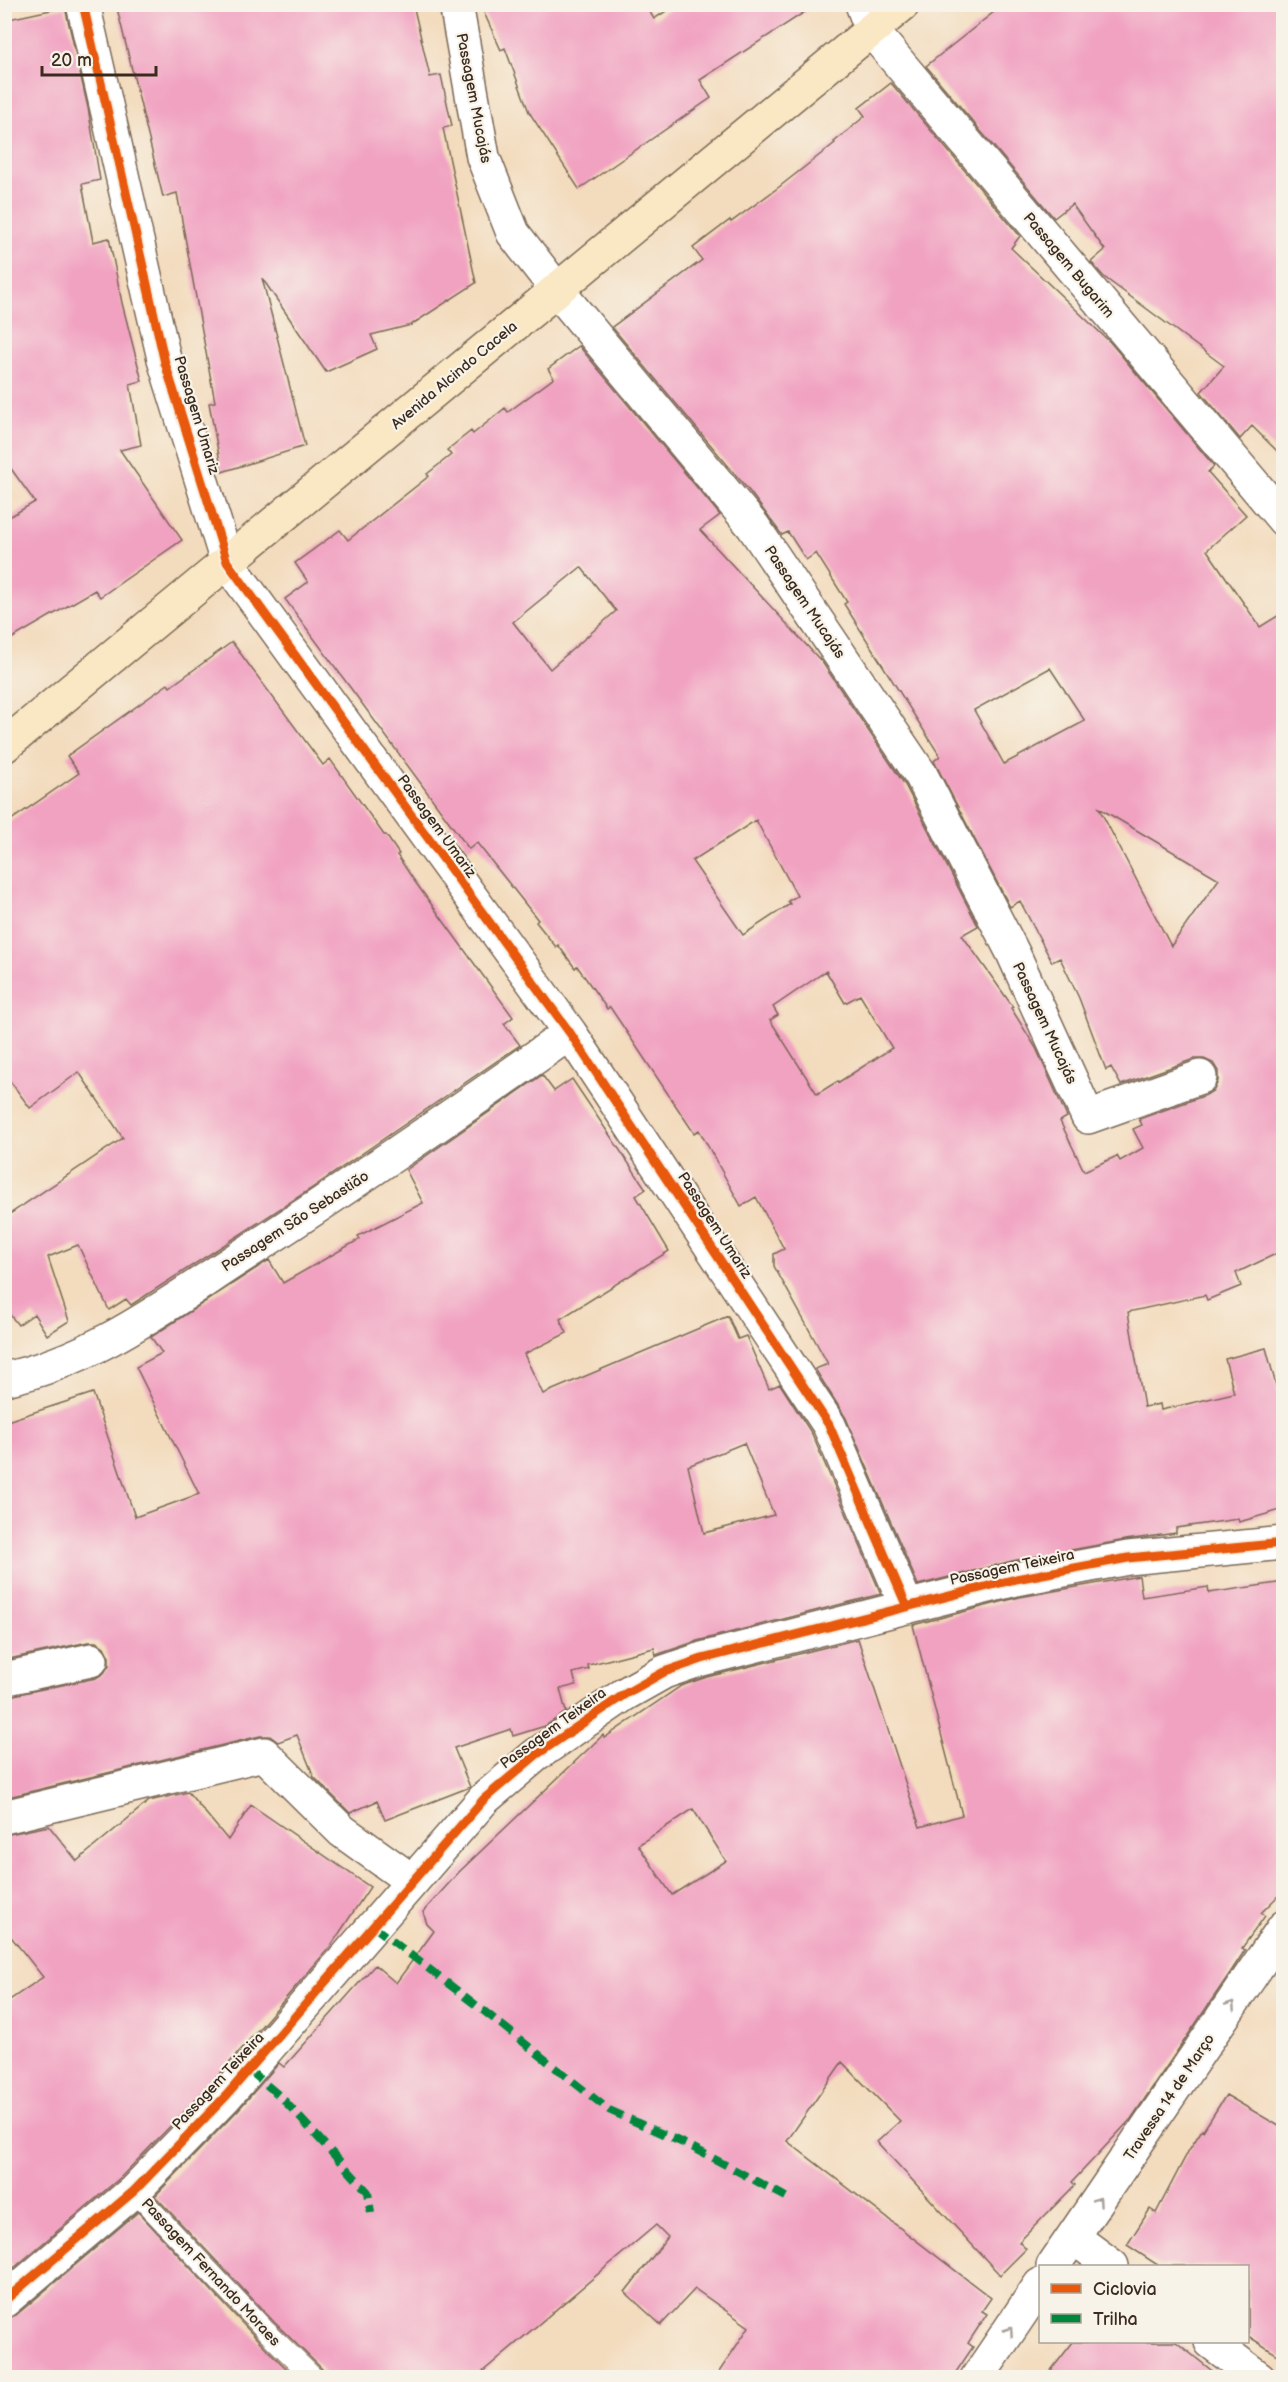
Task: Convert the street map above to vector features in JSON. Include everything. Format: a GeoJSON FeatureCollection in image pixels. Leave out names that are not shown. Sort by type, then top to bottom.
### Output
{"type":"FeatureCollection","features":[{"type":"Feature","properties":{"kind":"main road","name":"Avenida Alcindo Cacela"},"geometry":{"type":"LineString","coordinates":[[4,746],[557,290],[867,18],[903,4]]}},
{"type":"Feature","properties":{"kind":"street","name":"Passagem Umariz"},"geometry":{"type":"LineString","coordinates":[[83,4],[165,363],[227,562],[570,1034],[829,1425],[907,1607]]}},
{"type":"Feature","properties":{"kind":"street","name":"Passagem Mucajás"},"geometry":{"type":"LineString","coordinates":[[456,4],[483,157],[513,233],[557,290],[753,526],[921,776],[1013,953],[1088,1118],[1200,1077]]}},
{"type":"Feature","properties":{"kind":"street","name":"Passagem Bugarim"},"geometry":{"type":"LineString","coordinates":[[867,18],[1284,520]]}},
{"type":"Feature","properties":{"kind":"street","name":"Passagem São Sebastião"},"geometry":{"type":"LineString","coordinates":[[4,1378],[77,1355],[148,1319],[341,1193],[570,1034]]}},
{"type":"Feature","properties":{"kind":"street","name":"Passagem Teixeira"},"geometry":{"type":"LineString","coordinates":[[4,2301],[134,2191],[249,2070],[484,1799],[536,1755],[625,1694],[664,1672],[702,1659],[1016,1579],[1128,1558],[1284,1543]]}},
{"type":"Feature","properties":{"kind":"street"},"geometry":{"type":"LineString","coordinates":[[4,1679],[91,1660]]}},
{"type":"Feature","properties":{"kind":"street"},"geometry":{"type":"LineString","coordinates":[[4,1817],[264,1754],[342,1831],[412,1881]]}},
{"type":"Feature","properties":{"kind":"street","name":"Travessa 14 de Março"},"geometry":{"type":"LineString","coordinates":[[1054,2265],[1284,1927]]}},
{"type":"Feature","properties":{"kind":"street"},"geometry":{"type":"LineString","coordinates":[[1073,2237],[1111,2265]]}},
{"type":"Feature","properties":{"kind":"street"},"geometry":{"type":"LineString","coordinates":[[977,2378],[1039,2288]]}},
{"type":"Feature","properties":{"kind":"street"},"geometry":{"type":"LineString","coordinates":[[1212,2343],[1258,2378]]}},
{"type":"Feature","properties":{"kind":"lane","name":"Passagem Fernando Moraes"},"geometry":{"type":"LineString","coordinates":[[134,2191],[266,2331],[314,2378]]}},
{"type":"Feature","properties":{"kind":"building"},"geometry":{"type":"Polygon","coordinates":[[[116,4],[413,4],[430,77],[441,75],[452,126],[443,128],[476,283],[411,325],[371,335],[377,349],[326,372],[262,278],[305,446],[222,472],[209,403],[215,402],[177,193],[163,197],[116,4]]]}},
{"type":"Feature","properties":{"kind":"building"},"geometry":{"type":"Polygon","coordinates":[[[480,4],[645,4],[654,19],[677,4],[817,4],[700,80],[711,98],[579,189],[529,112],[505,48],[501,50],[480,4]]]}},
{"type":"Feature","properties":{"kind":"building"},"geometry":{"type":"Polygon","coordinates":[[[1004,4],[1284,4],[1284,458],[1252,426],[1240,439],[1201,392],[1224,366],[1104,277],[1091,262],[1105,250],[1072,204],[1054,218],[926,66],[1004,4]]]}},
{"type":"Feature","properties":{"kind":"building"},"geometry":{"type":"Polygon","coordinates":[[[65,7],[88,108],[100,180],[82,184],[93,242],[109,238],[122,303],[142,381],[130,384],[141,445],[120,450],[182,540],[100,597],[95,590],[4,643],[4,520],[35,502],[4,459],[4,20],[65,7]]]}},
{"type":"Feature","properties":{"kind":"building"},"geometry":{"type":"Polygon","coordinates":[[[891,83],[1020,236],[1011,248],[1110,342],[1214,466],[1208,472],[1246,515],[1207,550],[1260,627],[1284,612],[1284,1250],[1236,1273],[1241,1286],[1207,1300],[1205,1295],[1128,1312],[1144,1407],[1160,1404],[1161,1410],[1234,1393],[1225,1359],[1266,1348],[1284,1415],[1284,1509],[1239,1522],[1238,1519],[1176,1528],[1176,1533],[1012,1561],[918,1585],[846,1418],[815,1369],[828,1364],[774,1266],[774,1254],[784,1249],[756,1197],[741,1206],[699,1130],[694,1133],[610,1007],[607,1009],[577,966],[575,968],[558,945],[556,947],[536,922],[538,920],[477,843],[469,849],[285,599],[308,582],[295,563],[340,530],[348,540],[429,476],[427,474],[451,455],[447,450],[471,431],[473,434],[505,408],[508,412],[554,378],[548,369],[579,346],[720,515],[700,530],[822,662],[905,785],[978,926],[962,935],[1013,1007],[1011,1008],[1036,1048],[1067,1117],[1060,1121],[1084,1171],[1117,1156],[1120,1161],[1143,1148],[1133,1129],[1142,1125],[1139,1119],[1214,1090],[1218,1081],[1218,1071],[1213,1063],[1204,1059],[1194,1059],[1121,1085],[1111,1067],[1106,1070],[1079,998],[1060,958],[1052,962],[1020,901],[1010,907],[934,761],[940,756],[844,604],[847,602],[816,553],[806,560],[788,532],[782,535],[750,492],[612,327],[702,260],[693,248],[779,187],[835,143],[865,116],[859,108],[891,83]],[[581,567],[513,622],[550,669],[616,611],[581,567]],[[1050,668],[974,710],[1004,764],[1085,721],[1050,668]],[[1099,808],[1171,946],[1219,879],[1099,808]],[[756,820],[692,861],[743,935],[790,904],[788,901],[797,896],[756,820]],[[826,971],[773,1007],[778,1015],[770,1020],[817,1094],[892,1048],[860,995],[845,1003],[826,971]]]}},
{"type":"Feature","properties":{"kind":"building"},"geometry":{"type":"Polygon","coordinates":[[[232,642],[323,765],[330,759],[386,835],[413,879],[513,1017],[504,1024],[520,1045],[309,1190],[131,1305],[126,1299],[109,1310],[78,1245],[48,1257],[69,1321],[47,1335],[34,1314],[18,1325],[4,1307],[4,1218],[123,1138],[79,1072],[30,1108],[4,1073],[4,825],[79,773],[67,756],[168,684],[170,687],[232,642]]]}},
{"type":"Feature","properties":{"kind":"building"},"geometry":{"type":"Polygon","coordinates":[[[542,1075],[554,1091],[572,1079],[646,1189],[636,1196],[669,1251],[560,1319],[567,1333],[524,1354],[543,1394],[728,1316],[738,1339],[746,1336],[769,1389],[780,1384],[812,1434],[881,1594],[697,1641],[656,1655],[654,1648],[588,1665],[589,1669],[573,1673],[576,1685],[560,1689],[566,1712],[545,1726],[513,1736],[511,1729],[454,1748],[470,1787],[385,1820],[377,1801],[350,1813],[314,1777],[297,1735],[278,1742],[270,1736],[260,1736],[4,1798],[4,1697],[96,1678],[104,1673],[109,1665],[109,1657],[104,1647],[97,1642],[88,1642],[4,1660],[4,1422],[93,1393],[135,1517],[199,1494],[136,1367],[162,1353],[151,1337],[269,1260],[283,1283],[360,1239],[358,1236],[423,1203],[406,1170],[542,1075]],[[744,1443],[688,1466],[704,1533],[774,1515],[744,1443]]]}},
{"type":"Feature","properties":{"kind":"building"},"geometry":{"type":"Polygon","coordinates":[[[1139,1576],[1142,1597],[1208,1587],[1209,1593],[1284,1582],[1284,1890],[1261,1913],[1265,1916],[1242,1948],[1245,1950],[1131,2119],[1072,2182],[1075,2185],[1019,2242],[1026,2249],[1000,2275],[877,2142],[900,2121],[842,2062],[787,2141],[991,2298],[982,2311],[987,2314],[968,2343],[973,2347],[952,2378],[715,2378],[749,2327],[695,2289],[661,2325],[625,2292],[668,2237],[656,2225],[475,2378],[326,2378],[322,2369],[275,2323],[155,2196],[239,2109],[279,2063],[284,2067],[375,1965],[396,1983],[434,1931],[427,1924],[423,1912],[459,1872],[603,1735],[604,1738],[681,1686],[707,1677],[858,1639],[920,1827],[962,1815],[913,1625],[1020,1597],[1139,1576]],[[693,1809],[638,1845],[672,1895],[726,1861],[693,1809]]]}},
{"type":"Feature","properties":{"kind":"building"},"geometry":{"type":"Polygon","coordinates":[[[188,1792],[228,1840],[251,1805],[370,1887],[330,1947],[212,2083],[121,2177],[14,2268],[4,2254],[4,2004],[43,1977],[4,1928],[4,1835],[49,1826],[77,1861],[149,1801],[188,1792]]]}},
{"type":"Feature","properties":{"kind":"building"},"geometry":{"type":"Polygon","coordinates":[[[1226,2095],[1284,2129],[1284,2359],[1249,2337],[1249,2265],[1157,2265],[1127,2245],[1150,2209],[1156,2213],[1189,2150],[1226,2095]]]}},
{"type":"Feature","properties":{"kind":"building"},"geometry":{"type":"Polygon","coordinates":[[[138,2212],[296,2378],[4,2378],[4,2319],[16,2315],[138,2212]]]}},
{"type":"Feature","properties":{"kind":"building"},"geometry":{"type":"Polygon","coordinates":[[[1072,2343],[1177,2343],[1221,2378],[1045,2378],[1072,2343]]]}},
{"type":"Feature","properties":{"kind":"marked path"},"geometry":{"type":"LineString","coordinates":[[373,1926],[609,2110],[692,2147],[786,2197]]}},
{"type":"Feature","properties":{"kind":"marked path"},"geometry":{"type":"LineString","coordinates":[[249,2070],[281,2097],[368,2192],[371,2213]]}},
{"type":"Feature","properties":{"kind":"cycle path"},"geometry":{"type":"LineString","coordinates":[[83,4],[165,363],[227,562],[570,1033],[829,1425],[907,1607]]}},
{"type":"Feature","properties":{"kind":"cycle path"},"geometry":{"type":"LineString","coordinates":[[4,2301],[134,2191],[226,2096],[484,1799],[536,1755],[625,1694],[664,1672],[702,1659],[1016,1579],[1128,1558],[1284,1543]]}}]}
